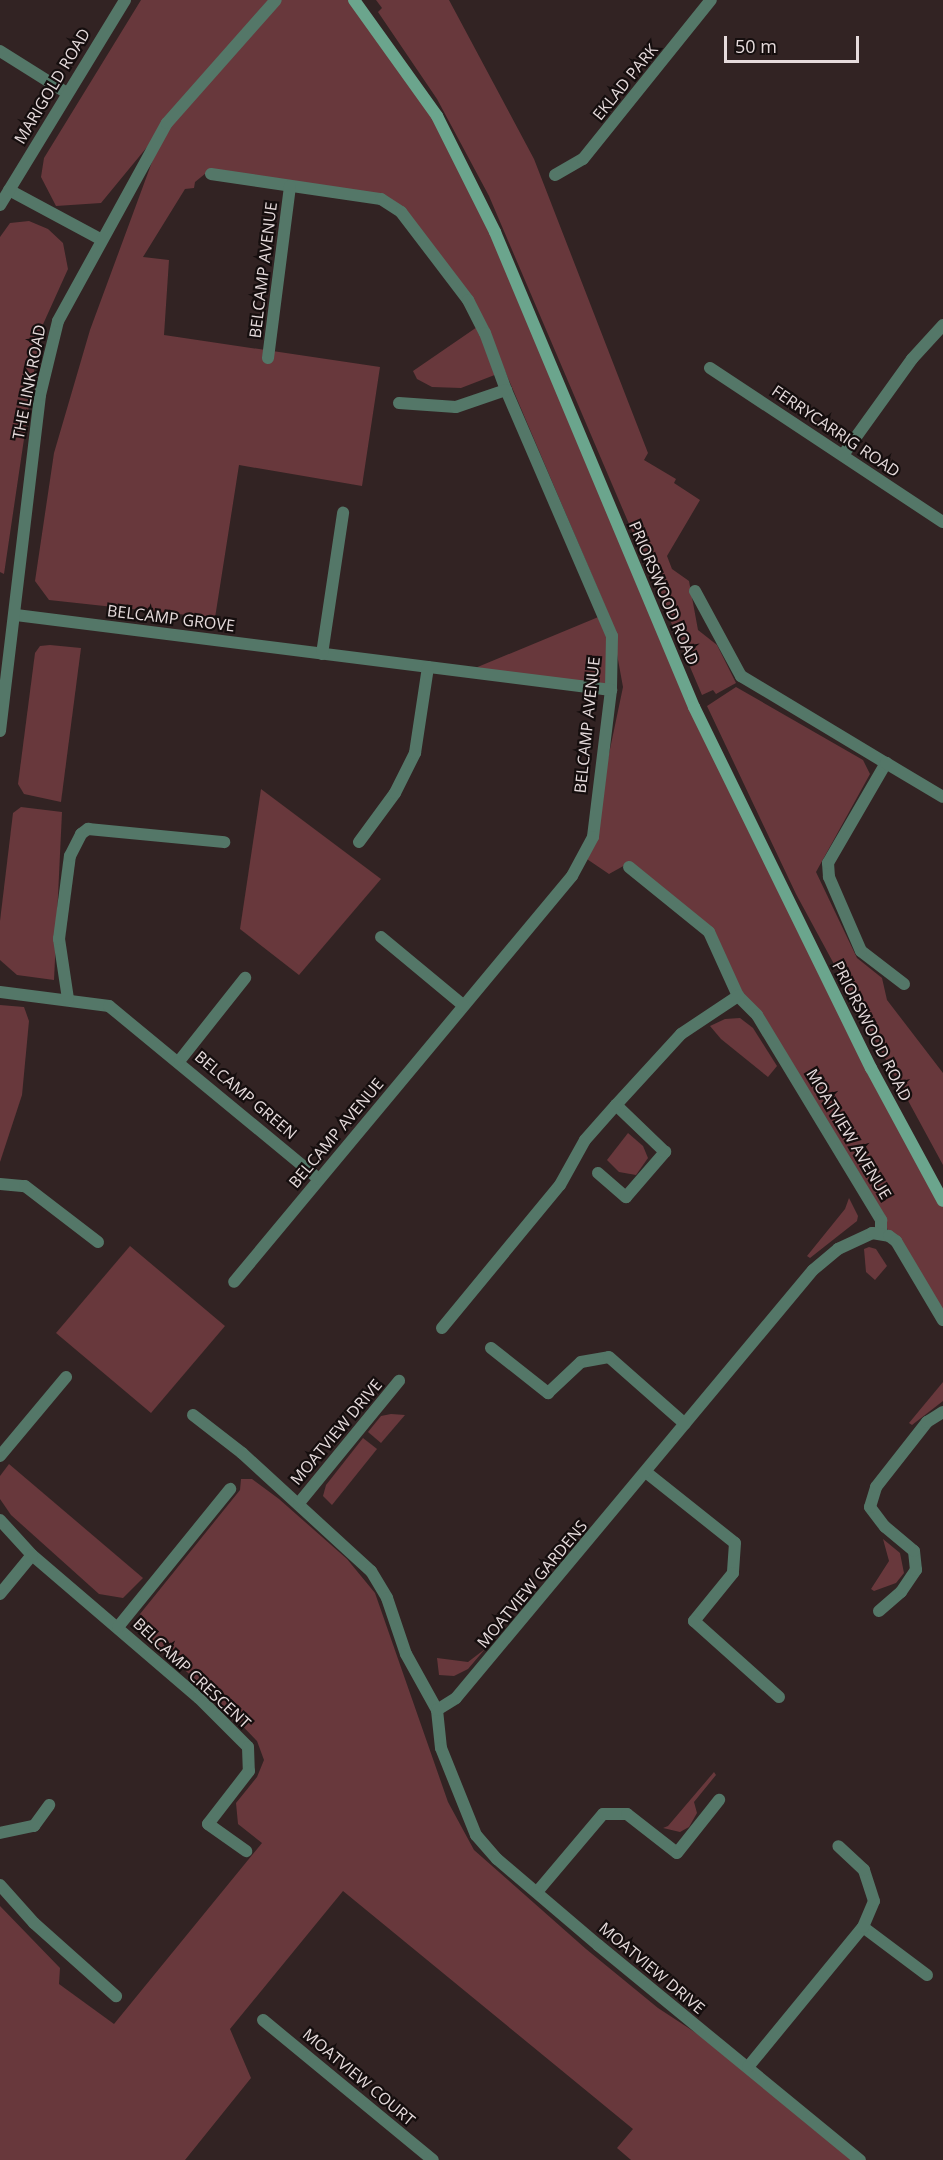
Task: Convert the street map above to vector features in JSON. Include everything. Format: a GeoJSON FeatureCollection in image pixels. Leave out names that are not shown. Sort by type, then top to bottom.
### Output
{"type":"FeatureCollection","features":[{"type":"Feature","properties":{"kind":"street","name":"MARIGOLD ROAD"},"geometry":{"type":"LineString","coordinates":[[0,205],[124,0]]}},
{"type":"Feature","properties":{"kind":"street","name":"THE LINK ROAD"},"geometry":{"type":"LineString","coordinates":[[0,731],[16,615],[40,395],[58,321],[100,239],[167,123],[276,0]]}},
{"type":"Feature","properties":{"kind":"street","name":"PRIORSWOOD ROAD"},"geometry":{"type":"LineString","coordinates":[[354,0],[436,116],[495,232],[694,707],[871,1068],[943,1201]]}},
{"type":"Feature","properties":{"kind":"street","name":"EKLAD PARK"},"geometry":{"type":"LineString","coordinates":[[555,175],[590,152],[711,0]]}},
{"type":"Feature","properties":{"kind":"street"},"geometry":{"type":"LineString","coordinates":[[0,51],[67,93]]}},
{"type":"Feature","properties":{"kind":"street","name":"BELCAMP AVENUE"},"geometry":{"type":"LineString","coordinates":[[211,174],[381,199],[401,212],[468,300],[485,333],[506,390],[612,636],[611,690],[593,837],[572,876],[234,1282]]}},
{"type":"Feature","properties":{"kind":"street","name":"BELCAMP AVENUE"},"geometry":{"type":"LineString","coordinates":[[268,358],[290,186]]}},
{"type":"Feature","properties":{"kind":"street"},"geometry":{"type":"LineString","coordinates":[[9,190],[100,239]]}},
{"type":"Feature","properties":{"kind":"street"},"geometry":{"type":"LineString","coordinates":[[843,455],[912,359],[943,325]]}},
{"type":"Feature","properties":{"kind":"street","name":"FERRYCARRIG ROAD"},"geometry":{"type":"LineString","coordinates":[[710,368],[943,522]]}},
{"type":"Feature","properties":{"kind":"street"},"geometry":{"type":"LineString","coordinates":[[399,403],[456,406],[506,390]]}},
{"type":"Feature","properties":{"kind":"street"},"geometry":{"type":"LineString","coordinates":[[322,654],[343,513]]}},
{"type":"Feature","properties":{"kind":"street"},"geometry":{"type":"LineString","coordinates":[[695,591],[741,676],[943,797]]}},
{"type":"Feature","properties":{"kind":"street","name":"BELCAMP GROVE"},"geometry":{"type":"LineString","coordinates":[[16,615],[611,690]]}},
{"type":"Feature","properties":{"kind":"street"},"geometry":{"type":"LineString","coordinates":[[359,842],[395,793],[415,753],[428,667]]}},
{"type":"Feature","properties":{"kind":"street"},"geometry":{"type":"LineString","coordinates":[[886,763],[828,863],[829,877],[861,951],[904,984]]}},
{"type":"Feature","properties":{"kind":"street"},"geometry":{"type":"LineString","coordinates":[[68,999],[59,939],[70,856],[81,834],[88,829],[224,842]]}},
{"type":"Feature","properties":{"kind":"street","name":"MOATVIEW AVENUE"},"geometry":{"type":"LineString","coordinates":[[628,867],[709,932],[738,996],[757,1015],[878,1213],[880,1233]]}},
{"type":"Feature","properties":{"kind":"street"},"geometry":{"type":"LineString","coordinates":[[381,937],[463,1005]]}},
{"type":"Feature","properties":{"kind":"street","name":"BELCAMP GREEN"},"geometry":{"type":"LineString","coordinates":[[180,1060],[245,978]]}},
{"type":"Feature","properties":{"kind":"street","name":"BELCAMP GREEN"},"geometry":{"type":"LineString","coordinates":[[0,992],[109,1005],[180,1060],[319,1179]]}},
{"type":"Feature","properties":{"kind":"street"},"geometry":{"type":"LineString","coordinates":[[442,1328],[560,1185],[585,1140],[616,1105],[681,1034],[738,996]]}},
{"type":"Feature","properties":{"kind":"street"},"geometry":{"type":"LineString","coordinates":[[598,1173],[626,1197],[665,1152],[616,1105]]}},
{"type":"Feature","properties":{"kind":"street"},"geometry":{"type":"LineString","coordinates":[[0,1184],[25,1186],[98,1242]]}},
{"type":"Feature","properties":{"kind":"street"},"geometry":{"type":"LineString","coordinates":[[880,1233],[896,1241],[943,1320]]}},
{"type":"Feature","properties":{"kind":"street","name":"MOATVIEW GARDENS"},"geometry":{"type":"LineString","coordinates":[[437,1710],[456,1698],[813,1270],[838,1249],[880,1233]]}},
{"type":"Feature","properties":{"kind":"street"},"geometry":{"type":"LineString","coordinates":[[491,1348],[548,1393],[581,1362],[609,1357],[685,1424]]}},
{"type":"Feature","properties":{"kind":"street"},"geometry":{"type":"LineString","coordinates":[[0,1456],[66,1377]]}},
{"type":"Feature","properties":{"kind":"street","name":"MOATVIEW DRIVE"},"geometry":{"type":"LineString","coordinates":[[299,1503],[399,1381]]}},
{"type":"Feature","properties":{"kind":"street"},"geometry":{"type":"LineString","coordinates":[[879,1611],[901,1592],[916,1569],[914,1551],[885,1527],[870,1507],[876,1487],[927,1422],[943,1412]]}},
{"type":"Feature","properties":{"kind":"street","name":"MOATVIEW DRIVE"},"geometry":{"type":"LineString","coordinates":[[193,1415],[299,1503],[371,1571],[387,1598],[406,1654],[437,1710],[441,1748],[476,1835],[537,1892],[860,2160]]}},
{"type":"Feature","properties":{"kind":"street"},"geometry":{"type":"LineString","coordinates":[[646,1473],[735,1543],[733,1573],[694,1621],[779,1697]]}},
{"type":"Feature","properties":{"kind":"street","name":"BELCAMP CRESCENT"},"geometry":{"type":"LineString","coordinates":[[118,1627],[230,1489]]}},
{"type":"Feature","properties":{"kind":"street","name":"BELCAMP CRESCENT"},"geometry":{"type":"LineString","coordinates":[[0,1520],[32,1555],[199,1698],[248,1748],[249,1771],[208,1824],[246,1851]]}},
{"type":"Feature","properties":{"kind":"street"},"geometry":{"type":"LineString","coordinates":[[0,1594],[32,1555]]}},
{"type":"Feature","properties":{"kind":"street"},"geometry":{"type":"LineString","coordinates":[[537,1892],[603,1814],[627,1814],[677,1853],[719,1800]]}},
{"type":"Feature","properties":{"kind":"street"},"geometry":{"type":"LineString","coordinates":[[0,1833],[33,1826],[49,1805]]}},
{"type":"Feature","properties":{"kind":"street"},"geometry":{"type":"LineString","coordinates":[[748,2067],[863,1927],[874,1901],[871,1883],[864,1870],[838,1846]]}},
{"type":"Feature","properties":{"kind":"street"},"geometry":{"type":"LineString","coordinates":[[0,1885],[34,1923],[116,1996]]}},
{"type":"Feature","properties":{"kind":"street"},"geometry":{"type":"LineString","coordinates":[[863,1927],[927,1975]]}},
{"type":"Feature","properties":{"kind":"street","name":"MOATVIEW COURT"},"geometry":{"type":"LineString","coordinates":[[263,2019],[433,2160]]}},
{"type":"Feature","properties":{"kind":"shaded area"},"geometry":{"type":"Polygon","coordinates":[[[141,0],[352,0],[435,117],[493,231],[691,705],[943,1203],[943,1320],[755,1012],[736,993],[707,929],[627,864],[609,874],[581,855],[592,835],[623,687],[612,627],[609,691],[468,671],[608,613],[505,371],[461,388],[432,387],[417,379],[413,371],[480,325],[391,204],[211,169],[195,182],[194,188],[185,189],[143,257],[169,260],[164,335],[380,367],[362,486],[239,465],[215,618],[49,600],[35,581],[54,453],[90,330],[166,124],[101,203],[56,206],[41,177],[44,158],[141,0]]]}},
{"type":"Feature","properties":{"kind":"shaded area"},"geometry":{"type":"Polygon","coordinates":[[[376,0],[449,0],[534,159],[648,453],[644,460],[676,479],[674,483],[700,500],[667,556],[672,569],[689,581],[698,630],[717,645],[736,683],[716,694],[713,690],[702,695],[489,196],[437,99],[378,12],[382,8],[376,0]]]}},
{"type":"Feature","properties":{"kind":"shaded area"},"geometry":{"type":"Polygon","coordinates":[[[29,221],[48,229],[63,243],[68,269],[40,331],[4,574],[0,572],[0,237],[10,223],[29,221]]]}},
{"type":"Feature","properties":{"kind":"shaded area"},"geometry":{"type":"Polygon","coordinates":[[[40,646],[81,648],[61,802],[24,794],[18,784],[35,653],[40,646]]]}},
{"type":"Feature","properties":{"kind":"shaded area"},"geometry":{"type":"Polygon","coordinates":[[[736,687],[863,760],[870,774],[816,872],[857,958],[882,978],[887,1000],[943,1073],[943,1165],[796,894],[707,706],[736,687]]]}},
{"type":"Feature","properties":{"kind":"shaded area"},"geometry":{"type":"Polygon","coordinates":[[[261,789],[381,879],[299,975],[240,929],[261,789]]]}},
{"type":"Feature","properties":{"kind":"shaded area"},"geometry":{"type":"Polygon","coordinates":[[[21,807],[62,812],[54,980],[17,975],[0,960],[0,921],[13,813],[21,807]]]}},
{"type":"Feature","properties":{"kind":"shaded area"},"geometry":{"type":"Polygon","coordinates":[[[0,1005],[24,1007],[29,1021],[22,1095],[0,1162],[0,1005]]]}},
{"type":"Feature","properties":{"kind":"shaded area"},"geometry":{"type":"Polygon","coordinates":[[[740,1018],[753,1028],[777,1066],[768,1077],[721,1039],[710,1026],[725,1019],[740,1018]]]}},
{"type":"Feature","properties":{"kind":"shaded area"},"geometry":{"type":"Polygon","coordinates":[[[628,1133],[643,1146],[648,1158],[636,1175],[619,1172],[607,1160],[628,1133]]]}},
{"type":"Feature","properties":{"kind":"shaded area"},"geometry":{"type":"Polygon","coordinates":[[[849,1198],[858,1216],[857,1221],[810,1258],[807,1256],[845,1209],[849,1198]]]}},
{"type":"Feature","properties":{"kind":"shaded area"},"geometry":{"type":"Polygon","coordinates":[[[130,1246],[225,1326],[151,1413],[56,1333],[130,1246]]]}},
{"type":"Feature","properties":{"kind":"shaded area"},"geometry":{"type":"Polygon","coordinates":[[[869,1247],[876,1249],[887,1266],[875,1280],[866,1272],[864,1249],[869,1247]]]}},
{"type":"Feature","properties":{"kind":"shaded area"},"geometry":{"type":"Polygon","coordinates":[[[943,1382],[943,1401],[912,1425],[909,1423],[943,1382]]]}},
{"type":"Feature","properties":{"kind":"shaded area"},"geometry":{"type":"Polygon","coordinates":[[[405,1415],[381,1443],[368,1432],[381,1416],[405,1415]]]}},
{"type":"Feature","properties":{"kind":"shaded area"},"geometry":{"type":"Polygon","coordinates":[[[363,1438],[377,1449],[332,1505],[323,1496],[326,1485],[363,1438]]]}},
{"type":"Feature","properties":{"kind":"shaded area"},"geometry":{"type":"Polygon","coordinates":[[[9,1464],[143,1578],[123,1598],[99,1594],[11,1515],[0,1499],[0,1476],[9,1464]]]}},
{"type":"Feature","properties":{"kind":"shaded area"},"geometry":{"type":"Polygon","coordinates":[[[241,1479],[252,1479],[279,1499],[347,1559],[375,1593],[448,1802],[474,1850],[586,1949],[658,2008],[748,2067],[856,2160],[631,2160],[617,2148],[633,2129],[343,1891],[230,2029],[251,2078],[185,2160],[0,2160],[0,1906],[60,1968],[59,1984],[114,2024],[262,1843],[238,1824],[236,1803],[257,1777],[264,1760],[257,1741],[207,1689],[141,1633],[140,1614],[240,1490],[241,1479]]]}},
{"type":"Feature","properties":{"kind":"shaded area"},"geometry":{"type":"Polygon","coordinates":[[[883,1539],[900,1553],[904,1573],[896,1583],[874,1591],[871,1589],[889,1561],[883,1539]]]}},
{"type":"Feature","properties":{"kind":"shaded area"},"geometry":{"type":"Polygon","coordinates":[[[485,1649],[468,1669],[454,1676],[439,1675],[437,1658],[468,1662],[485,1649]]]}},
{"type":"Feature","properties":{"kind":"shaded area"},"geometry":{"type":"Polygon","coordinates":[[[714,1772],[716,1775],[694,1802],[697,1813],[689,1827],[680,1832],[663,1828],[668,1826],[714,1772]]]}}]}
